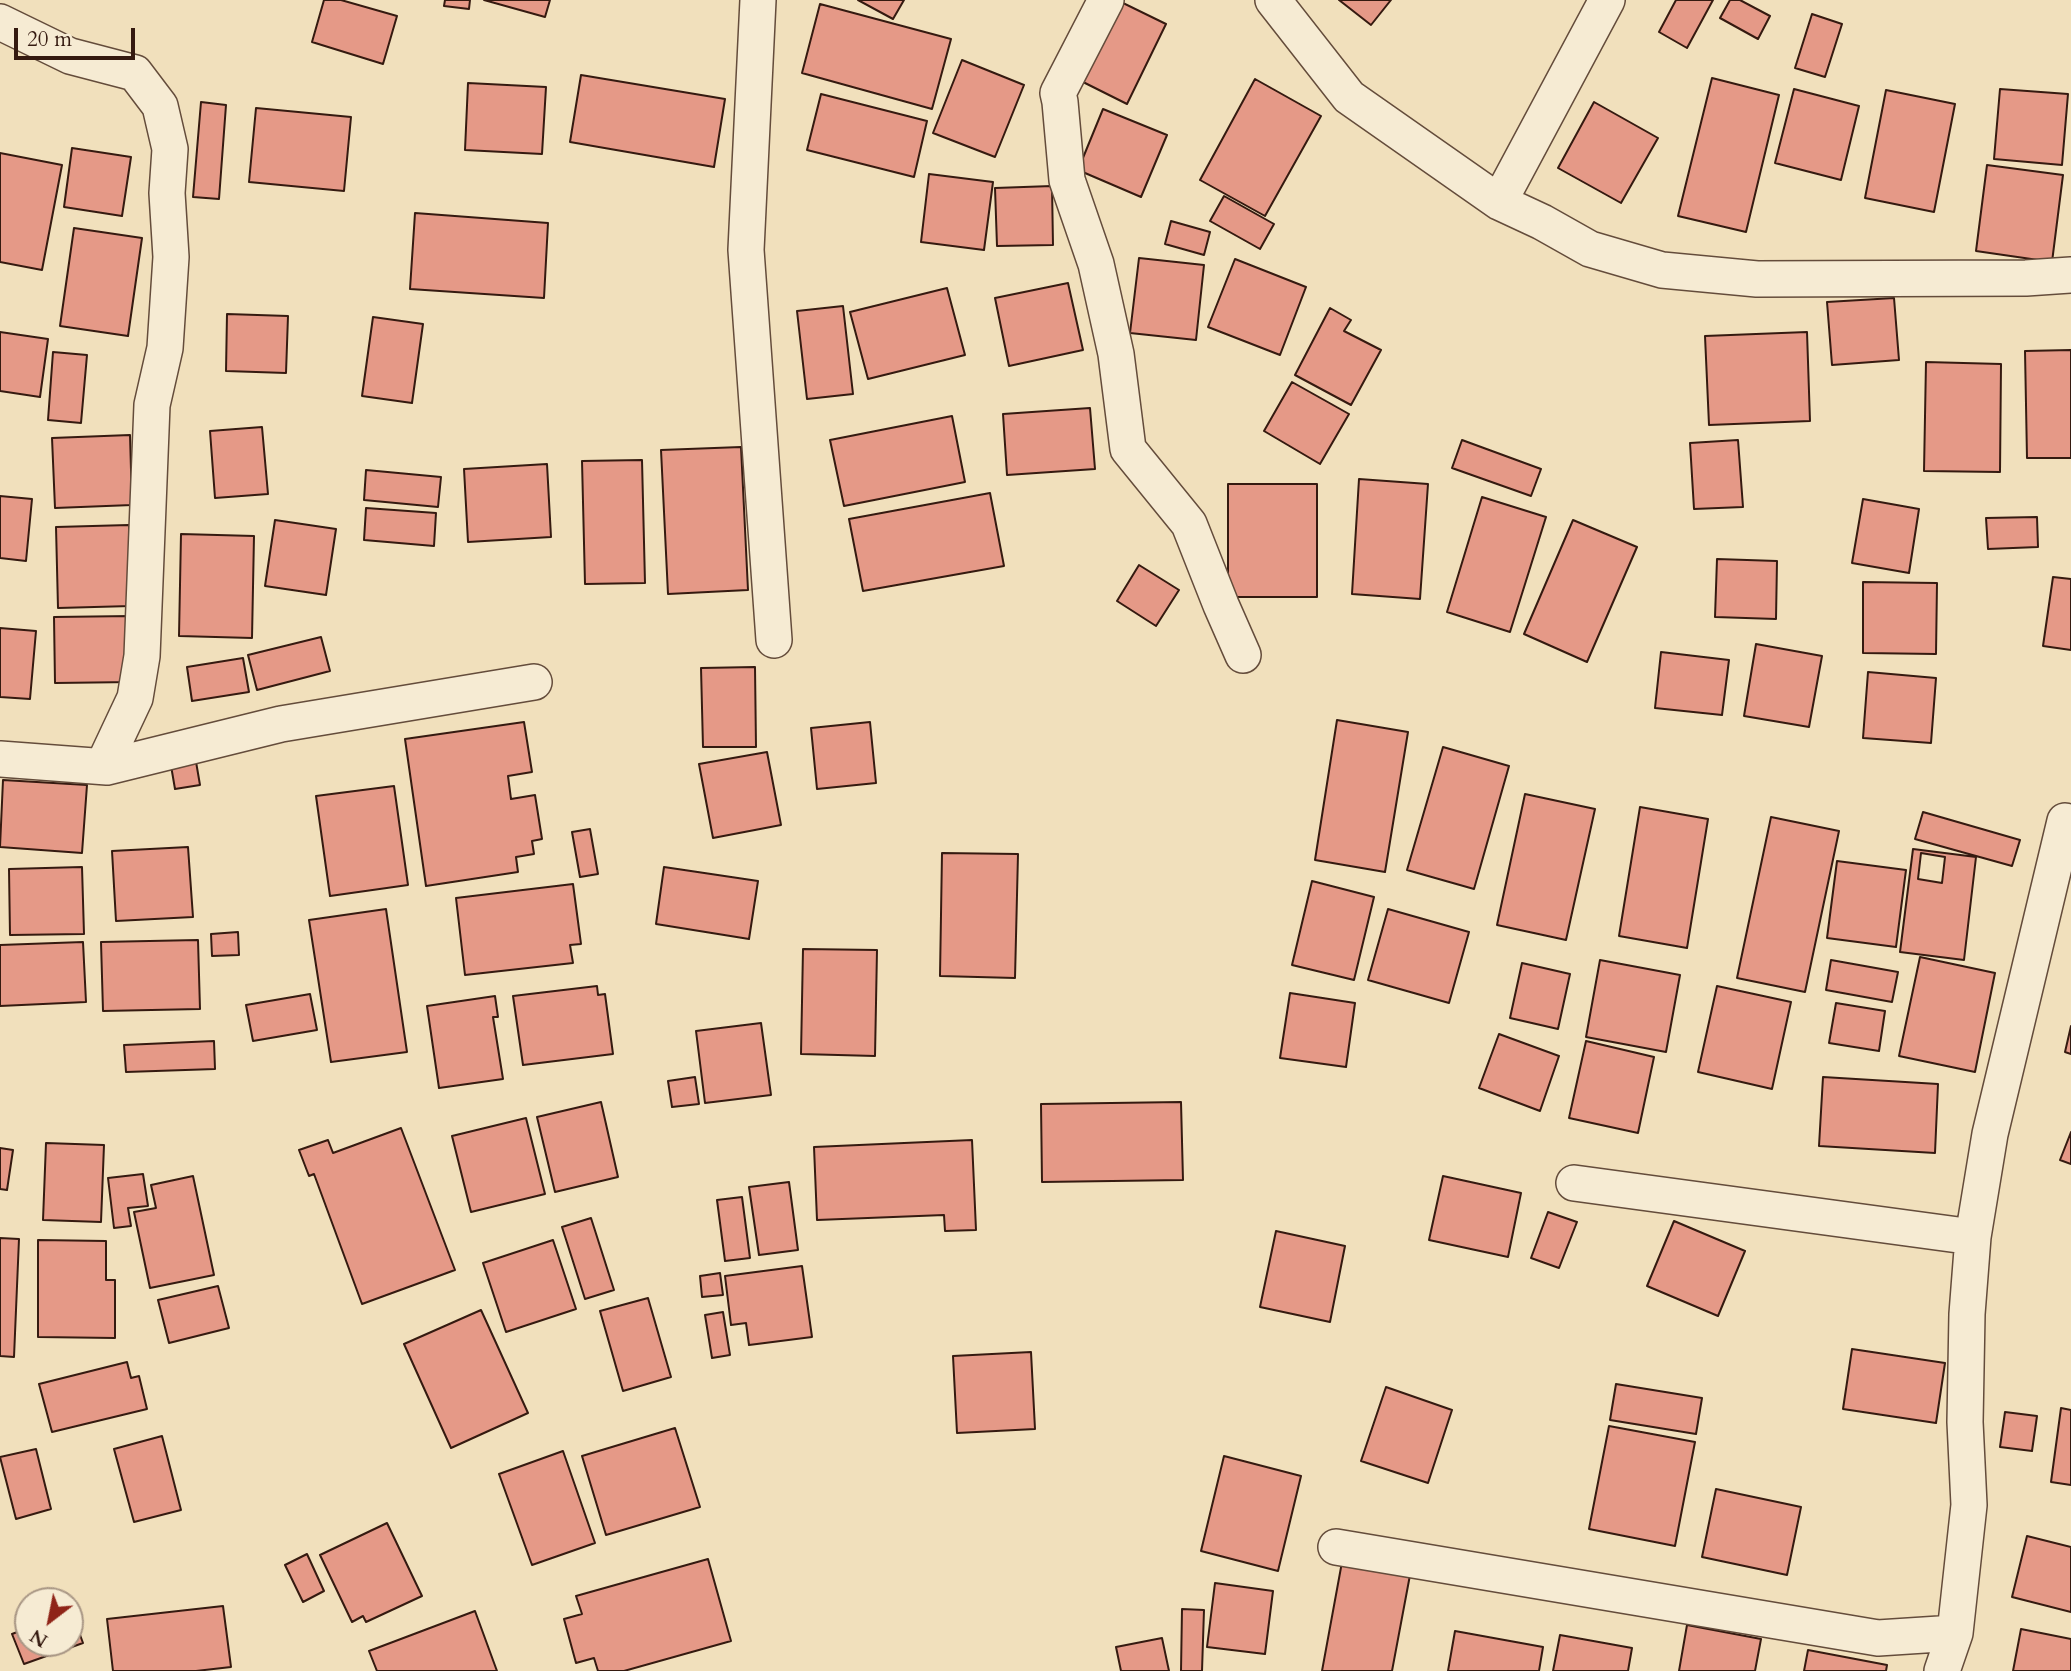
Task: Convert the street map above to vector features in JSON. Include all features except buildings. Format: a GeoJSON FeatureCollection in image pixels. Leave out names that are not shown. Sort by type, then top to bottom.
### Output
{"type":"FeatureCollection","features":[{"type":"Feature","properties":{"kind":"street"},"geometry":{"type":"LineString","coordinates":[[758,0],[746,250],[774,640]]}},
{"type":"Feature","properties":{"kind":"street"},"geometry":{"type":"LineString","coordinates":[[1106,0],[1058,93],[1067,180],[1096,264],[1116,354],[1128,449],[1189,524],[1243,654]]}},
{"type":"Feature","properties":{"kind":"street"},"geometry":{"type":"LineString","coordinates":[[1273,0],[1349,97],[1499,202],[1590,249],[1662,270],[1757,279],[2026,278],[2071,275]]}},
{"type":"Feature","properties":{"kind":"street"},"geometry":{"type":"LineString","coordinates":[[1499,202],[1607,0]]}},
{"type":"Feature","properties":{"kind":"street"},"geometry":{"type":"LineString","coordinates":[[0,22],[70,56],[135,73],[160,106],[170,149],[167,193],[171,257],[165,348],[152,405],[142,656],[135,698],[103,766]]}},
{"type":"Feature","properties":{"kind":"street"},"geometry":{"type":"LineString","coordinates":[[0,759],[103,766],[281,724],[534,682]]}},
{"type":"Feature","properties":{"kind":"street"},"geometry":{"type":"LineString","coordinates":[[1942,1671],[1955,1633],[1969,1505],[1965,1422],[1967,1314],[1973,1237],[1990,1135],[2066,821]]}},
{"type":"Feature","properties":{"kind":"street"},"geometry":{"type":"LineString","coordinates":[[1574,1183],[1973,1237]]}},
{"type":"Feature","properties":{"kind":"street"},"geometry":{"type":"LineString","coordinates":[[1336,1547],[1878,1638],[1955,1633]]}}]}
